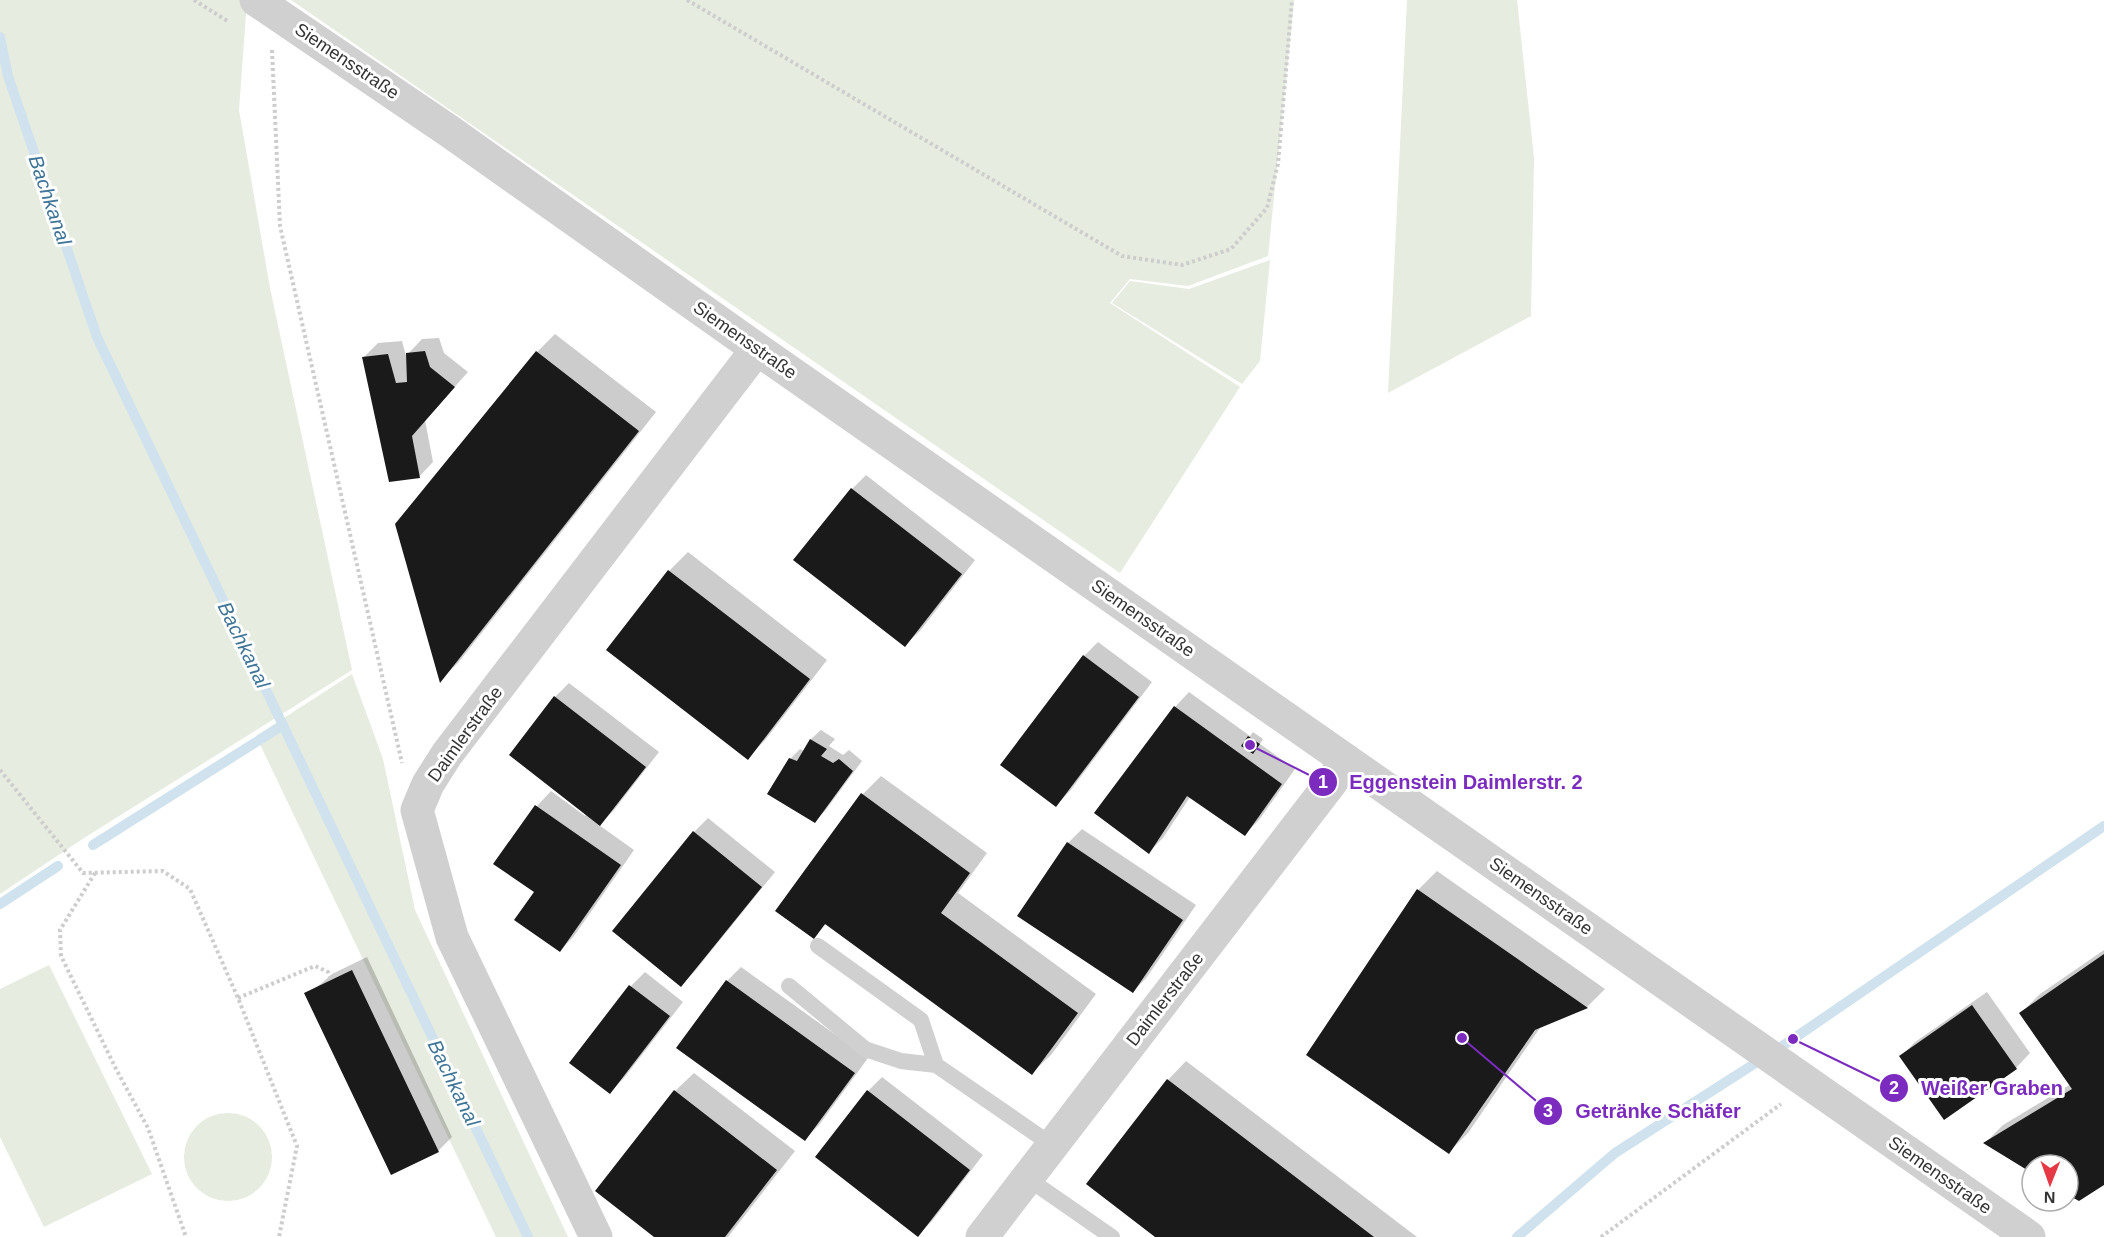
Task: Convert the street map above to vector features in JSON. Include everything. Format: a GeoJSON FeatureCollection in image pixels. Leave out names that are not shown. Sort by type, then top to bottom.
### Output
{"type":"FeatureCollection","features":[{"type":"Feature","properties":{"kind":"street","name":"Siemensstraße"},"geometry":{"type":"LineString","coordinates":[[263,4],[449,130],[757,349],[2029,1237]]}},
{"type":"Feature","properties":{"kind":"street","name":"Daimlerstraße"},"geometry":{"type":"LineString","coordinates":[[417,810],[428,784],[447,754],[757,349]]}},
{"type":"Feature","properties":{"kind":"street","name":"Daimlerstraße"},"geometry":{"type":"LineString","coordinates":[[982,1237],[1346,760]]}},
{"type":"Feature","properties":{"kind":"street"},"geometry":{"type":"LineString","coordinates":[[417,810],[452,937],[596,1237]]}},
{"type":"Feature","properties":{"kind":"lane"},"geometry":{"type":"LineString","coordinates":[[818,946],[921,1020],[936,1065]]}},
{"type":"Feature","properties":{"kind":"lane"},"geometry":{"type":"LineString","coordinates":[[789,986],[865,1049],[901,1061],[936,1065],[1052,1145]]}},
{"type":"Feature","properties":{"kind":"lane"},"geometry":{"type":"LineString","coordinates":[[1027,1178],[1112,1237]]}},
{"type":"Feature","properties":{"kind":"path"},"geometry":{"type":"LineString","coordinates":[[687,0],[1122,256],[1182,265],[1231,249],[1267,208],[1278,164],[1292,0]]}},
{"type":"Feature","properties":{"kind":"path"},"geometry":{"type":"LineString","coordinates":[[263,4],[280,226],[398,750],[417,810]]}},
{"type":"Feature","properties":{"kind":"path"},"geometry":{"type":"LineString","coordinates":[[0,770],[83,873],[163,871],[190,889],[238,998],[297,1146],[279,1237]]}},
{"type":"Feature","properties":{"kind":"path"},"geometry":{"type":"LineString","coordinates":[[95,873],[60,930],[61,956],[116,1069],[148,1128],[186,1237]]}},
{"type":"Feature","properties":{"kind":"path"},"geometry":{"type":"LineString","coordinates":[[238,998],[315,966],[328,972],[332,980]]}},
{"type":"Feature","properties":{"kind":"path"},"geometry":{"type":"LineString","coordinates":[[1601,1237],[1799,1077]]}},
{"type":"Feature","properties":{"kind":"shaded area"},"geometry":{"type":"Polygon","coordinates":[[[0,0],[247,0],[239,110],[270,288],[352,670],[84,838],[0,894],[0,0]]]}},
{"type":"Feature","properties":{"kind":"shaded area"},"geometry":{"type":"Polygon","coordinates":[[[291,0],[1294,0],[1268,256],[1188,286],[1130,279],[1110,303],[1240,387],[1120,573],[291,0]]]}},
{"type":"Feature","properties":{"kind":"shaded area"},"geometry":{"type":"Polygon","coordinates":[[[1407,0],[1517,0],[1534,158],[1531,316],[1388,393],[1407,0]]]}},
{"type":"Feature","properties":{"kind":"shaded area"},"geometry":{"type":"Polygon","coordinates":[[[1270,260],[1260,361],[1242,384],[1112,303],[1130,281],[1189,289],[1270,260]]]}},
{"type":"Feature","properties":{"kind":"shaded area"},"geometry":{"type":"Polygon","coordinates":[[[352,674],[383,759],[415,910],[568,1237],[496,1237],[256,736],[352,674]]]}},
{"type":"Feature","properties":{"kind":"shaded area"},"geometry":{"type":"Polygon","coordinates":[[[49,965],[152,1174],[44,1227],[0,1137],[0,989],[49,965]]]}},
{"type":"Feature","properties":{"kind":"shaded area"},"geometry":{"type":"Polygon","coordinates":[[[228,1113],[245,1117],[259,1126],[268,1140],[272,1157],[268,1174],[259,1188],[245,1197],[228,1201],[211,1197],[197,1188],[188,1174],[184,1157],[188,1140],[197,1126],[211,1117],[228,1113]]]}},
{"type":"Feature","properties":{"kind":"building"},"geometry":{"type":"Polygon","coordinates":[[[425,351],[430,367],[455,387],[412,436],[420,478],[389,482],[362,357],[388,354],[396,383],[407,382],[406,353],[425,351]]]}},
{"type":"Feature","properties":{"kind":"building"},"geometry":{"type":"Polygon","coordinates":[[[536,351],[639,431],[440,683],[395,524],[536,351]]]}},
{"type":"Feature","properties":{"kind":"building"},"geometry":{"type":"Polygon","coordinates":[[[851,488],[962,574],[905,647],[793,560],[851,488]]]}},
{"type":"Feature","properties":{"kind":"building"},"geometry":{"type":"Polygon","coordinates":[[[668,570],[810,679],[748,760],[606,650],[668,570]]]}},
{"type":"Feature","properties":{"kind":"building"},"geometry":{"type":"Polygon","coordinates":[[[1083,655],[1139,697],[1056,807],[1000,765],[1083,655]]]}},
{"type":"Feature","properties":{"kind":"building"},"geometry":{"type":"Polygon","coordinates":[[[554,696],[646,767],[600,826],[509,755],[554,696]]]}},
{"type":"Feature","properties":{"kind":"building"},"geometry":{"type":"Polygon","coordinates":[[[1174,706],[1282,784],[1245,836],[1187,796],[1149,854],[1094,813],[1174,706]]]}},
{"type":"Feature","properties":{"kind":"building"},"geometry":{"type":"Polygon","coordinates":[[[1248,736],[1260,744],[1253,754],[1241,746],[1248,736]]]}},
{"type":"Feature","properties":{"kind":"building"},"geometry":{"type":"Polygon","coordinates":[[[810,739],[827,749],[821,756],[833,763],[839,759],[853,771],[815,823],[767,794],[789,758],[797,761],[810,739]]]}},
{"type":"Feature","properties":{"kind":"building"},"geometry":{"type":"Polygon","coordinates":[[[861,793],[970,873],[941,913],[1078,1013],[1032,1075],[825,924],[814,939],[775,911],[861,793]]]}},
{"type":"Feature","properties":{"kind":"building"},"geometry":{"type":"Polygon","coordinates":[[[535,805],[621,865],[560,952],[514,920],[534,892],[493,864],[535,805]]]}},
{"type":"Feature","properties":{"kind":"building"},"geometry":{"type":"Polygon","coordinates":[[[693,831],[762,887],[681,987],[612,931],[693,831]]]}},
{"type":"Feature","properties":{"kind":"building"},"geometry":{"type":"Polygon","coordinates":[[[1067,842],[1183,920],[1133,993],[1017,916],[1067,842]]]}},
{"type":"Feature","properties":{"kind":"building"},"geometry":{"type":"Polygon","coordinates":[[[1417,889],[1588,1008],[1535,1030],[1449,1154],[1306,1055],[1417,889]]]}},
{"type":"Feature","properties":{"kind":"building"},"geometry":{"type":"Polygon","coordinates":[[[2104,954],[2104,1185],[2080,1200],[2080,1153],[2020,1153],[2020,1166],[1983,1143],[2072,1089],[2019,1013],[2104,954]]]}},
{"type":"Feature","properties":{"kind":"building"},"geometry":{"type":"Polygon","coordinates":[[[352,970],[439,1152],[391,1175],[304,993],[352,970]]]}},
{"type":"Feature","properties":{"kind":"building"},"geometry":{"type":"Polygon","coordinates":[[[726,980],[855,1073],[805,1141],[676,1048],[726,980]]]}},
{"type":"Feature","properties":{"kind":"building"},"geometry":{"type":"Polygon","coordinates":[[[629,985],[670,1016],[610,1094],[569,1063],[629,985]]]}},
{"type":"Feature","properties":{"kind":"building"},"geometry":{"type":"Polygon","coordinates":[[[1972,1005],[2017,1069],[1944,1120],[1899,1056],[1972,1005]]]}},
{"type":"Feature","properties":{"kind":"building"},"geometry":{"type":"Polygon","coordinates":[[[1167,1079],[1374,1237],[1155,1237],[1086,1184],[1167,1079]]]}},
{"type":"Feature","properties":{"kind":"building"},"geometry":{"type":"Polygon","coordinates":[[[674,1090],[777,1170],[725,1237],[654,1237],[595,1191],[674,1090]]]}},
{"type":"Feature","properties":{"kind":"building"},"geometry":{"type":"Polygon","coordinates":[[[867,1090],[970,1170],[918,1237],[815,1157],[867,1090]]]}},
{"type":"Feature","properties":{"kind":"waterway","name":"Bachkanal"},"geometry":{"type":"LineString","coordinates":[[0,37],[8,76],[97,337],[528,1237]]}},
{"type":"Feature","properties":{"kind":"waterway"},"geometry":{"type":"LineString","coordinates":[[93,845],[283,725]]}},
{"type":"Feature","properties":{"kind":"waterway"},"geometry":{"type":"LineString","coordinates":[[1517,1237],[1615,1153],[1793,1039],[2104,826]]}},
{"type":"Feature","properties":{"kind":"waterway"},"geometry":{"type":"LineString","coordinates":[[0,904],[58,866]]}},
{"type":"Feature","properties":{"kind":"place","name":"Eggenstein Daimlerstr. 2"},"geometry":{"type":"Point","coordinates":[1250,745]}},
{"type":"Feature","properties":{"kind":"place","name":"Getränke Schäfer"},"geometry":{"type":"Point","coordinates":[1462,1038]}},
{"type":"Feature","properties":{"kind":"place","name":"Weißer Graben"},"geometry":{"type":"Point","coordinates":[1793,1039]}}]}
